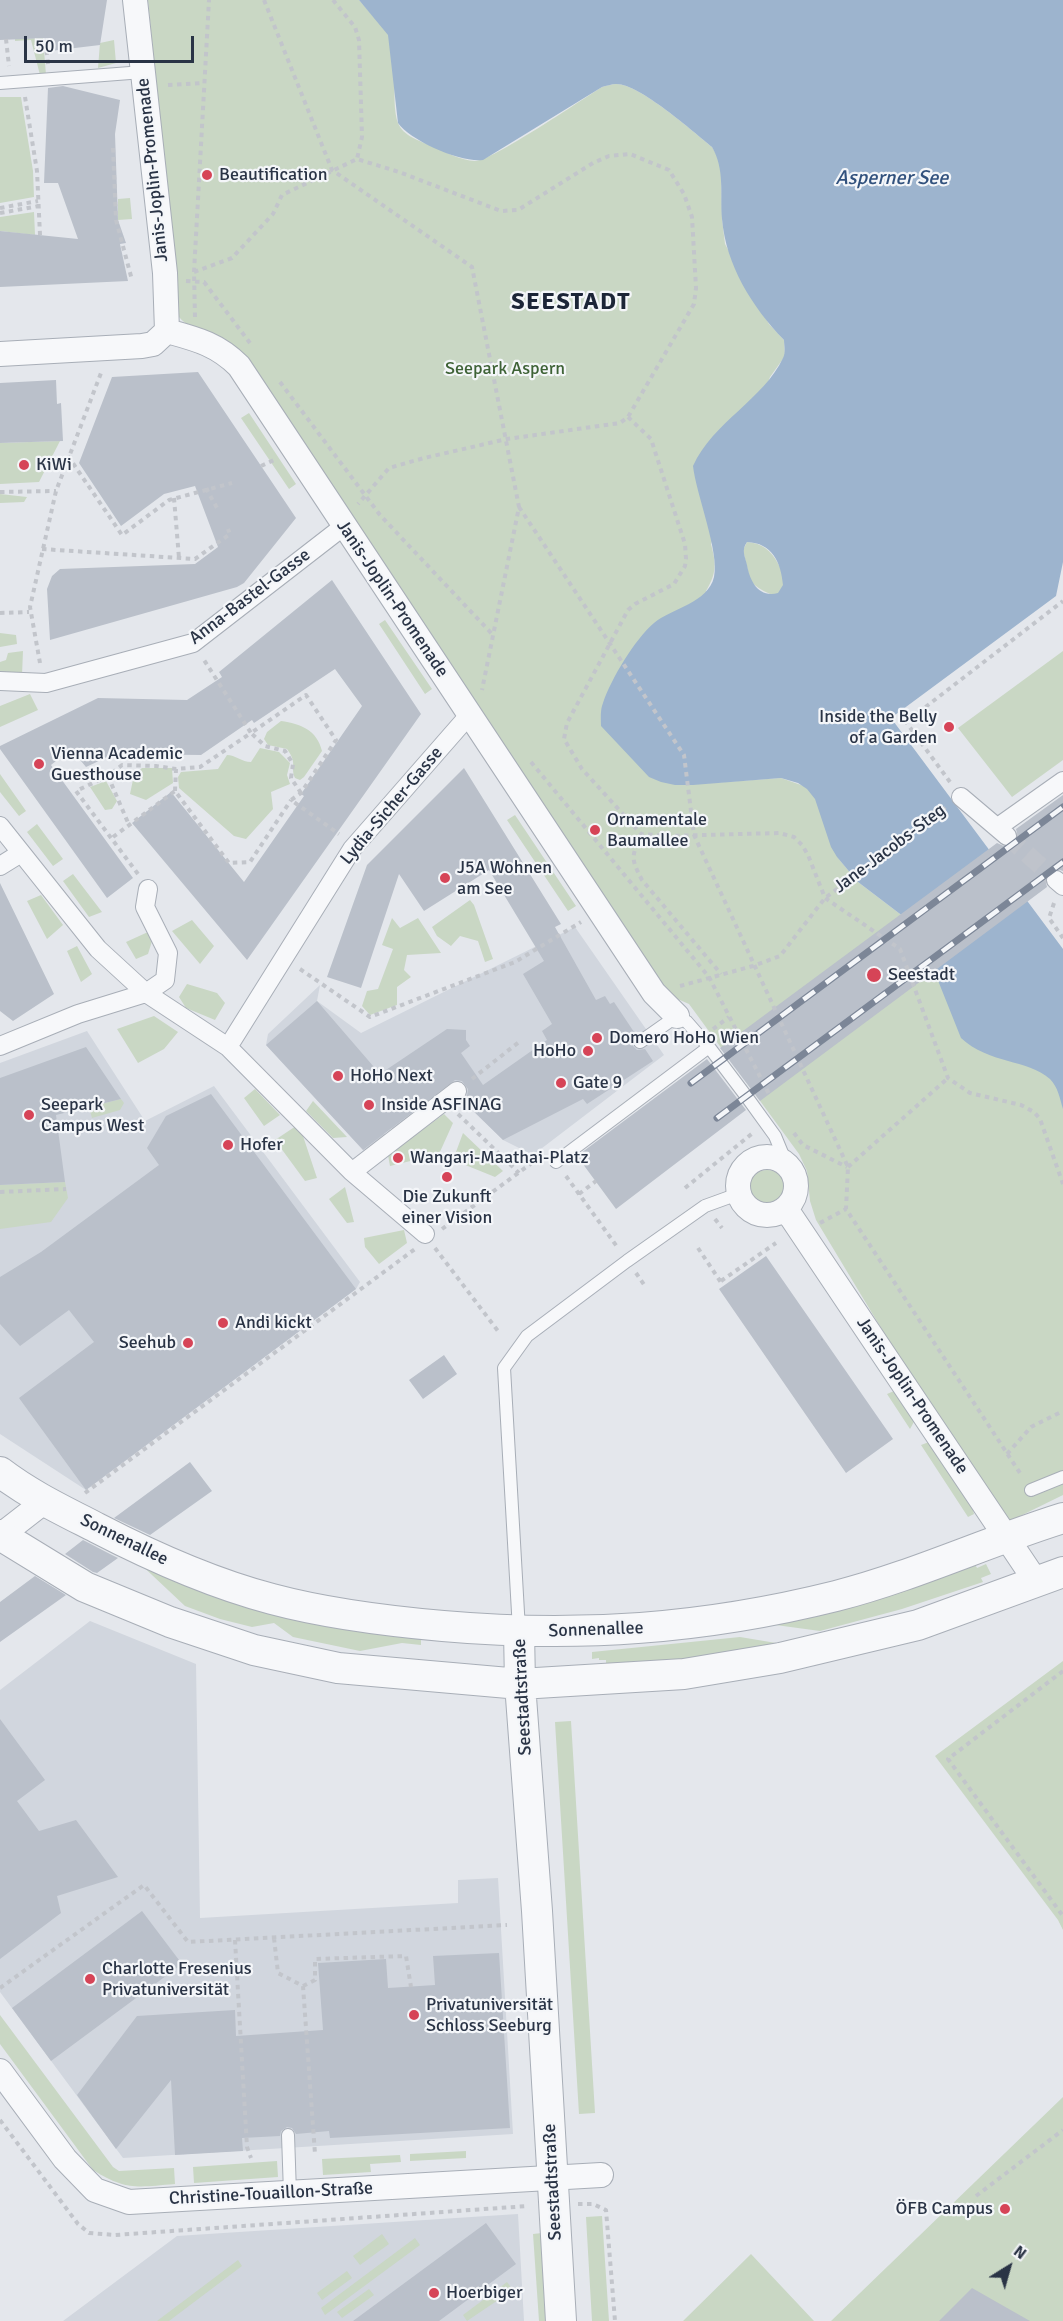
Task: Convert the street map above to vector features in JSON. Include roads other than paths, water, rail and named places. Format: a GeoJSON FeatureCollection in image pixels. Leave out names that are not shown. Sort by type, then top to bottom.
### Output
{"type":"FeatureCollection","features":[{"type":"Feature","properties":{"kind":"street","name":"Janis-Joplin-Promenade"},"geometry":{"type":"LineString","coordinates":[[135,0],[165,273],[167,330],[226,353],[239,366],[344,526],[475,707],[599,911],[654,993],[677,1016]]}},
{"type":"Feature","properties":{"kind":"street"},"geometry":{"type":"LineString","coordinates":[[0,354],[142,346],[153,344],[167,330]]}},
{"type":"Feature","properties":{"kind":"street","name":"Anna-Bastel-Gasse"},"geometry":{"type":"LineString","coordinates":[[0,681],[45,683],[193,644],[344,526]]}},
{"type":"Feature","properties":{"kind":"street","name":"Lydia-Sicher-Gasse"},"geometry":{"type":"LineString","coordinates":[[228,1047],[355,845],[475,707]]}},
{"type":"Feature","properties":{"kind":"street"},"geometry":{"type":"LineString","coordinates":[[958,799],[1002,831],[1063,781]]}},
{"type":"Feature","properties":{"kind":"street"},"geometry":{"type":"LineString","coordinates":[[0,826],[98,949],[146,993],[228,1047],[242,1059],[352,1172],[427,1236]]}},
{"type":"Feature","properties":{"kind":"street"},"geometry":{"type":"LineString","coordinates":[[0,866],[21,853]]}},
{"type":"Feature","properties":{"kind":"street"},"geometry":{"type":"LineString","coordinates":[[0,1046],[78,1014],[146,993],[165,980],[168,953],[145,907],[148,890]]}},
{"type":"Feature","properties":{"kind":"street"},"geometry":{"type":"LineString","coordinates":[[352,1172],[451,1096]]}},
{"type":"Feature","properties":{"kind":"street"},"geometry":{"type":"LineString","coordinates":[[770,1157],[787,1164],[796,1182],[792,1202],[786,1209],[777,1214],[758,1215],[742,1203],[738,1194],[739,1176],[751,1161],[770,1157]]}},
{"type":"Feature","properties":{"kind":"street","name":"Janis-Joplin-Promenade"},"geometry":{"type":"LineString","coordinates":[[786,1209],[1008,1538],[1050,1577]]}},
{"type":"Feature","properties":{"kind":"street","name":"Sonnenallee"},"geometry":{"type":"LineString","coordinates":[[0,1472],[45,1501],[147,1554],[190,1572],[271,1599],[381,1620],[519,1631],[617,1631],[715,1622],[869,1587],[1063,1518]]}},
{"type":"Feature","properties":{"kind":"street"},"geometry":{"type":"LineString","coordinates":[[45,1501],[0,1535],[85,1587],[171,1622],[254,1650],[338,1668],[520,1684],[684,1674],[780,1658],[918,1625],[1050,1577]]}},
{"type":"Feature","properties":{"kind":"street","name":"Seestadtstraße"},"geometry":{"type":"LineString","coordinates":[[519,1631],[520,1684],[561,2321]]}},
{"type":"Feature","properties":{"kind":"street","name":"Christine-Touaillon-Straße"},"geometry":{"type":"LineString","coordinates":[[0,2071],[65,2159],[95,2190],[129,2202],[601,2175]]}},
{"type":"Feature","properties":{"kind":"lane"},"geometry":{"type":"LineString","coordinates":[[11,82],[143,72]]}},
{"type":"Feature","properties":{"kind":"lane"},"geometry":{"type":"LineString","coordinates":[[640,1042],[677,1016]]}},
{"type":"Feature","properties":{"kind":"lane","name":"Janis-Joplin-Promenade"},"geometry":{"type":"LineString","coordinates":[[677,1016],[687,1022],[709,1047],[775,1136],[787,1164]]}},
{"type":"Feature","properties":{"kind":"lane"},"geometry":{"type":"LineString","coordinates":[[556,1162],[709,1047]]}},
{"type":"Feature","properties":{"kind":"lane","name":"Seestadtstraße"},"geometry":{"type":"LineString","coordinates":[[519,1631],[504,1368],[528,1336],[627,1261],[705,1206],[738,1194]]}},
{"type":"Feature","properties":{"kind":"lane"},"geometry":{"type":"LineString","coordinates":[[1031,1490],[1063,1477]]}},
{"type":"Feature","properties":{"kind":"lane"},"geometry":{"type":"LineString","coordinates":[[288,2135],[290,2193]]}},
{"type":"Feature","properties":{"kind":"water","name":"Asperner See"},"geometry":{"type":"Polygon","coordinates":[[[359,0],[1063,0],[1063,562],[1056,596],[891,718],[1063,949],[1063,1109],[1057,1089],[1050,1079],[1030,1068],[983,1053],[961,1038],[921,938],[904,917],[858,882],[837,857],[831,847],[815,799],[807,789],[798,783],[781,778],[693,785],[661,782],[649,777],[601,726],[601,709],[607,693],[624,660],[639,639],[654,623],[697,599],[710,586],[714,577],[714,553],[693,466],[713,436],[764,386],[784,354],[784,340],[751,299],[729,253],[722,219],[719,164],[712,147],[680,120],[638,91],[616,84],[602,87],[483,160],[450,154],[414,137],[398,123],[388,35],[359,0]],[[747,542],[744,548],[750,577],[760,591],[778,593],[783,585],[774,555],[756,543],[747,542]]]}},
{"type":"Feature","properties":{"kind":"tunnel"},"geometry":{"type":"LineString","coordinates":[[1007,836],[1056,880]]}},
{"type":"Feature","properties":{"kind":"railway"},"geometry":{"type":"LineString","coordinates":[[691,1083],[1063,807]]}},
{"type":"Feature","properties":{"kind":"railway"},"geometry":{"type":"LineString","coordinates":[[717,1118],[1063,862]]}},
{"type":"Feature","properties":{"kind":"place","name":"Beautification"},"geometry":{"type":"Point","coordinates":[207,175]}},
{"type":"Feature","properties":{"kind":"place","name":"KiWi"},"geometry":{"type":"Point","coordinates":[24,465]}},
{"type":"Feature","properties":{"kind":"place","name":"Inside the Belly of a Garden"},"geometry":{"type":"Point","coordinates":[949,727]}},
{"type":"Feature","properties":{"kind":"place","name":"Vienna Academic Guesthouse"},"geometry":{"type":"Point","coordinates":[39,764]}},
{"type":"Feature","properties":{"kind":"place","name":"Ornamentale Baumallee"},"geometry":{"type":"Point","coordinates":[595,830]}},
{"type":"Feature","properties":{"kind":"place","name":"J5A Wohnen am See"},"geometry":{"type":"Point","coordinates":[445,878]}},
{"type":"Feature","properties":{"kind":"place","name":"Seestadt"},"geometry":{"type":"Point","coordinates":[874,975]}},
{"type":"Feature","properties":{"kind":"place","name":"Domero HoHo Wien"},"geometry":{"type":"Point","coordinates":[597,1038]}},
{"type":"Feature","properties":{"kind":"place","name":"HoHo"},"geometry":{"type":"Point","coordinates":[588,1051]}},
{"type":"Feature","properties":{"kind":"place","name":"HoHo Next"},"geometry":{"type":"Point","coordinates":[338,1076]}},
{"type":"Feature","properties":{"kind":"place","name":"Gate 9"},"geometry":{"type":"Point","coordinates":[561,1083]}},
{"type":"Feature","properties":{"kind":"place","name":"Inside ASFINAG"},"geometry":{"type":"Point","coordinates":[369,1105]}},
{"type":"Feature","properties":{"kind":"place","name":"Seepark Campus West"},"geometry":{"type":"Point","coordinates":[29,1115]}},
{"type":"Feature","properties":{"kind":"place","name":"Hofer"},"geometry":{"type":"Point","coordinates":[228,1145]}},
{"type":"Feature","properties":{"kind":"place","name":"Wangari-Maathai-Platz"},"geometry":{"type":"Point","coordinates":[398,1158]}},
{"type":"Feature","properties":{"kind":"place","name":"Die Zukunft einer Vision"},"geometry":{"type":"Point","coordinates":[447,1177]}},
{"type":"Feature","properties":{"kind":"place","name":"Andi kickt"},"geometry":{"type":"Point","coordinates":[223,1323]}},
{"type":"Feature","properties":{"kind":"place","name":"Seehub"},"geometry":{"type":"Point","coordinates":[188,1343]}},
{"type":"Feature","properties":{"kind":"place","name":"Charlotte Fresenius Privatuniversität"},"geometry":{"type":"Point","coordinates":[90,1979]}},
{"type":"Feature","properties":{"kind":"place","name":"Privatuniversität Schloss Seeburg"},"geometry":{"type":"Point","coordinates":[414,2015]}},
{"type":"Feature","properties":{"kind":"place","name":"ÖFB Campus"},"geometry":{"type":"Point","coordinates":[1005,2209]}},
{"type":"Feature","properties":{"kind":"place","name":"Hoerbiger"},"geometry":{"type":"Point","coordinates":[434,2293]}},
{"type":"Feature","properties":{"kind":"district","name":"SEESTADT"},"geometry":{"type":"Point","coordinates":[571,303]}},
{"type":"Feature","properties":{"kind":"park label","name":"Seepark Aspern"},"geometry":{"type":"Point","coordinates":[505,369]}}]}
